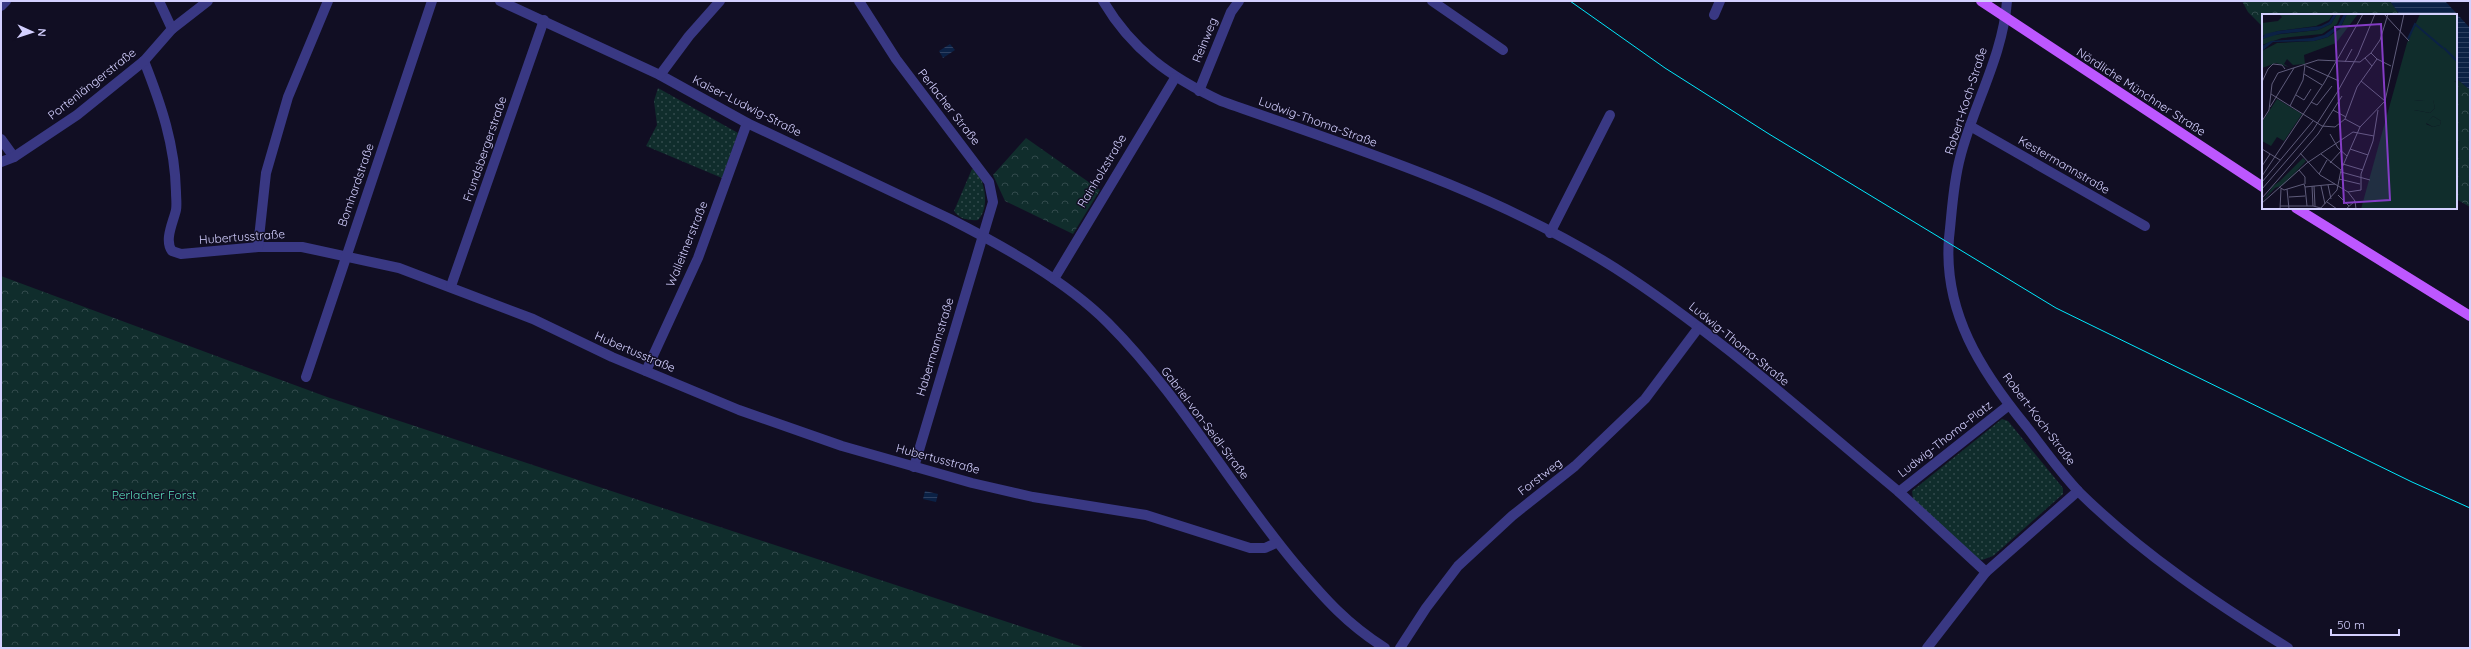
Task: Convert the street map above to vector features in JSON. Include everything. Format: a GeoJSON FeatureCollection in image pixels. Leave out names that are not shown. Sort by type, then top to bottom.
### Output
{"type":"FeatureCollection","features":[{"type":"Feature","properties":{"kind":"main road","name":"Nördliche Münchner Straße"},"geometry":{"type":"LineString","coordinates":[[1981,1],[2262,185]]}},
{"type":"Feature","properties":{"kind":"main road"},"geometry":{"type":"LineString","coordinates":[[2298,209],[2470,316]]}},
{"type":"Feature","properties":{"kind":"street"},"geometry":{"type":"LineString","coordinates":[[1,6],[6,1]]}},
{"type":"Feature","properties":{"kind":"street"},"geometry":{"type":"LineString","coordinates":[[159,1],[172,29]]}},
{"type":"Feature","properties":{"kind":"street","name":"Portenlängerstraße"},"geometry":{"type":"LineString","coordinates":[[1,162],[14,157],[77,114],[144,61],[172,29],[208,1]]}},
{"type":"Feature","properties":{"kind":"street"},"geometry":{"type":"LineString","coordinates":[[258,247],[268,165],[288,97],[328,1]]}},
{"type":"Feature","properties":{"kind":"street","name":"Bomhardstraße"},"geometry":{"type":"LineString","coordinates":[[306,377],[432,1]]}},
{"type":"Feature","properties":{"kind":"street","name":"Kaiser-Ludwig-Straße"},"geometry":{"type":"LineString","coordinates":[[500,1],[544,20],[660,75],[747,123],[982,235]]}},
{"type":"Feature","properties":{"kind":"street"},"geometry":{"type":"LineString","coordinates":[[660,75],[689,36],[720,1]]}},
{"type":"Feature","properties":{"kind":"street","name":"Perlacher Straße"},"geometry":{"type":"LineString","coordinates":[[859,1],[896,59],[989,182],[993,202],[992,212],[982,235]]}},
{"type":"Feature","properties":{"kind":"street","name":"Ludwig-Thoma-Straße"},"geometry":{"type":"LineString","coordinates":[[1103,1],[1113,19],[1134,43],[1175,78],[1199,91],[1221,102],[1457,187],[1550,233],[1615,268],[1699,327],[1898,492]]}},
{"type":"Feature","properties":{"kind":"street","name":"Reinweg"},"geometry":{"type":"LineString","coordinates":[[1199,91],[1231,12],[1239,1]]}},
{"type":"Feature","properties":{"kind":"street"},"geometry":{"type":"LineString","coordinates":[[1432,1],[1503,50]]}},
{"type":"Feature","properties":{"kind":"street"},"geometry":{"type":"LineString","coordinates":[[1714,15],[1720,1]]}},
{"type":"Feature","properties":{"kind":"street","name":"Robert-Koch-Straße"},"geometry":{"type":"LineString","coordinates":[[2008,1],[2004,28],[1970,126],[1960,160],[1954,195],[1949,249],[1950,285],[1962,326],[1986,371],[2009,405],[2078,491],[2130,538],[2167,568],[2288,648]]}},
{"type":"Feature","properties":{"kind":"street","name":"Frundsbergerstraße"},"geometry":{"type":"LineString","coordinates":[[451,286],[544,20]]}},
{"type":"Feature","properties":{"kind":"street","name":"Hubertusstraße"},"geometry":{"type":"LineString","coordinates":[[144,61],[159,98],[169,134],[176,178],[176,208],[169,247],[172,252],[181,254],[258,247],[302,247],[399,268],[451,286],[533,320],[646,371],[739,410],[842,446],[1033,497],[1146,515],[1250,548],[1265,548],[1276,543]]}},
{"type":"Feature","properties":{"kind":"street","name":"Rainholzstraße"},"geometry":{"type":"LineString","coordinates":[[1054,279],[1175,78]]}},
{"type":"Feature","properties":{"kind":"street"},"geometry":{"type":"LineString","coordinates":[[1550,233],[1610,115]]}},
{"type":"Feature","properties":{"kind":"street","name":"Walleitnerstraße"},"geometry":{"type":"LineString","coordinates":[[646,371],[698,258],[747,123]]}},
{"type":"Feature","properties":{"kind":"street","name":"Kestermannstraße"},"geometry":{"type":"LineString","coordinates":[[1970,126],[2145,226]]}},
{"type":"Feature","properties":{"kind":"street"},"geometry":{"type":"LineString","coordinates":[[1,139],[14,157]]}},
{"type":"Feature","properties":{"kind":"street","name":"Gabriel-von-Seidl-Straße"},"geometry":{"type":"LineString","coordinates":[[982,235],[1054,279],[1107,322],[1137,355],[1170,396],[1276,543],[1330,606],[1358,631],[1385,648]]}},
{"type":"Feature","properties":{"kind":"street","name":"Habermannstraße"},"geometry":{"type":"LineString","coordinates":[[914,466],[982,235]]}},
{"type":"Feature","properties":{"kind":"street","name":"Forstweg"},"geometry":{"type":"LineString","coordinates":[[1400,648],[1426,608],[1458,566],[1512,516],[1576,466],[1645,399],[1699,327]]}},
{"type":"Feature","properties":{"kind":"street","name":"Ludwig-Thoma-Platz"},"geometry":{"type":"LineString","coordinates":[[1986,572],[1898,492],[2009,405]]}},
{"type":"Feature","properties":{"kind":"street"},"geometry":{"type":"LineString","coordinates":[[1927,648],[1986,572],[2078,491]]}},
{"type":"Feature","properties":{"kind":"green space"},"geometry":{"type":"Polygon","coordinates":[[[2242,1],[2390,1],[2399,14],[2262,14],[2262,26],[2248,12],[2242,1]]]}},
{"type":"Feature","properties":{"kind":"green space"},"geometry":{"type":"Polygon","coordinates":[[[2457,79],[2470,90],[2470,207],[2457,200],[2457,79]]]}},
{"type":"Feature","properties":{"kind":"green space"},"geometry":{"type":"Polygon","coordinates":[[[658,88],[738,133],[722,178],[646,146],[657,125],[654,101],[658,88]]]}},
{"type":"Feature","properties":{"kind":"green space"},"geometry":{"type":"Polygon","coordinates":[[[1026,138],[1100,190],[1073,234],[1005,201],[993,175],[1026,138]]]}},
{"type":"Feature","properties":{"kind":"green space"},"geometry":{"type":"Polygon","coordinates":[[[972,169],[976,169],[982,181],[985,195],[984,209],[978,220],[965,219],[956,214],[954,211],[972,169]]]}},
{"type":"Feature","properties":{"kind":"green space","name":"Perlacher Forst"},"geometry":{"type":"Polygon","coordinates":[[[1,276],[327,397],[1086,648],[1,648],[1,276]]]}},
{"type":"Feature","properties":{"kind":"green space"},"geometry":{"type":"Polygon","coordinates":[[[2002,419],[2008,421],[2063,488],[2063,494],[1993,556],[1982,560],[1976,558],[1913,499],[1912,491],[2002,419]]]}},
{"type":"Feature","properties":{"kind":"water"},"geometry":{"type":"Polygon","coordinates":[[[2390,1],[2445,1],[2470,28],[2470,90],[2457,79],[2457,14],[2399,14],[2390,1]]]}},
{"type":"Feature","properties":{"kind":"water"},"geometry":{"type":"Polygon","coordinates":[[[950,44],[955,50],[943,58],[939,51],[950,44]]]}},
{"type":"Feature","properties":{"kind":"water"},"geometry":{"type":"Polygon","coordinates":[[[925,491],[938,494],[936,502],[923,499],[925,491]]]}},
{"type":"Feature","properties":{"kind":"tram line"},"geometry":{"type":"LineString","coordinates":[[1570,1],[1665,68],[1769,134],[2056,308],[2412,482],[2470,508]]}}]}
